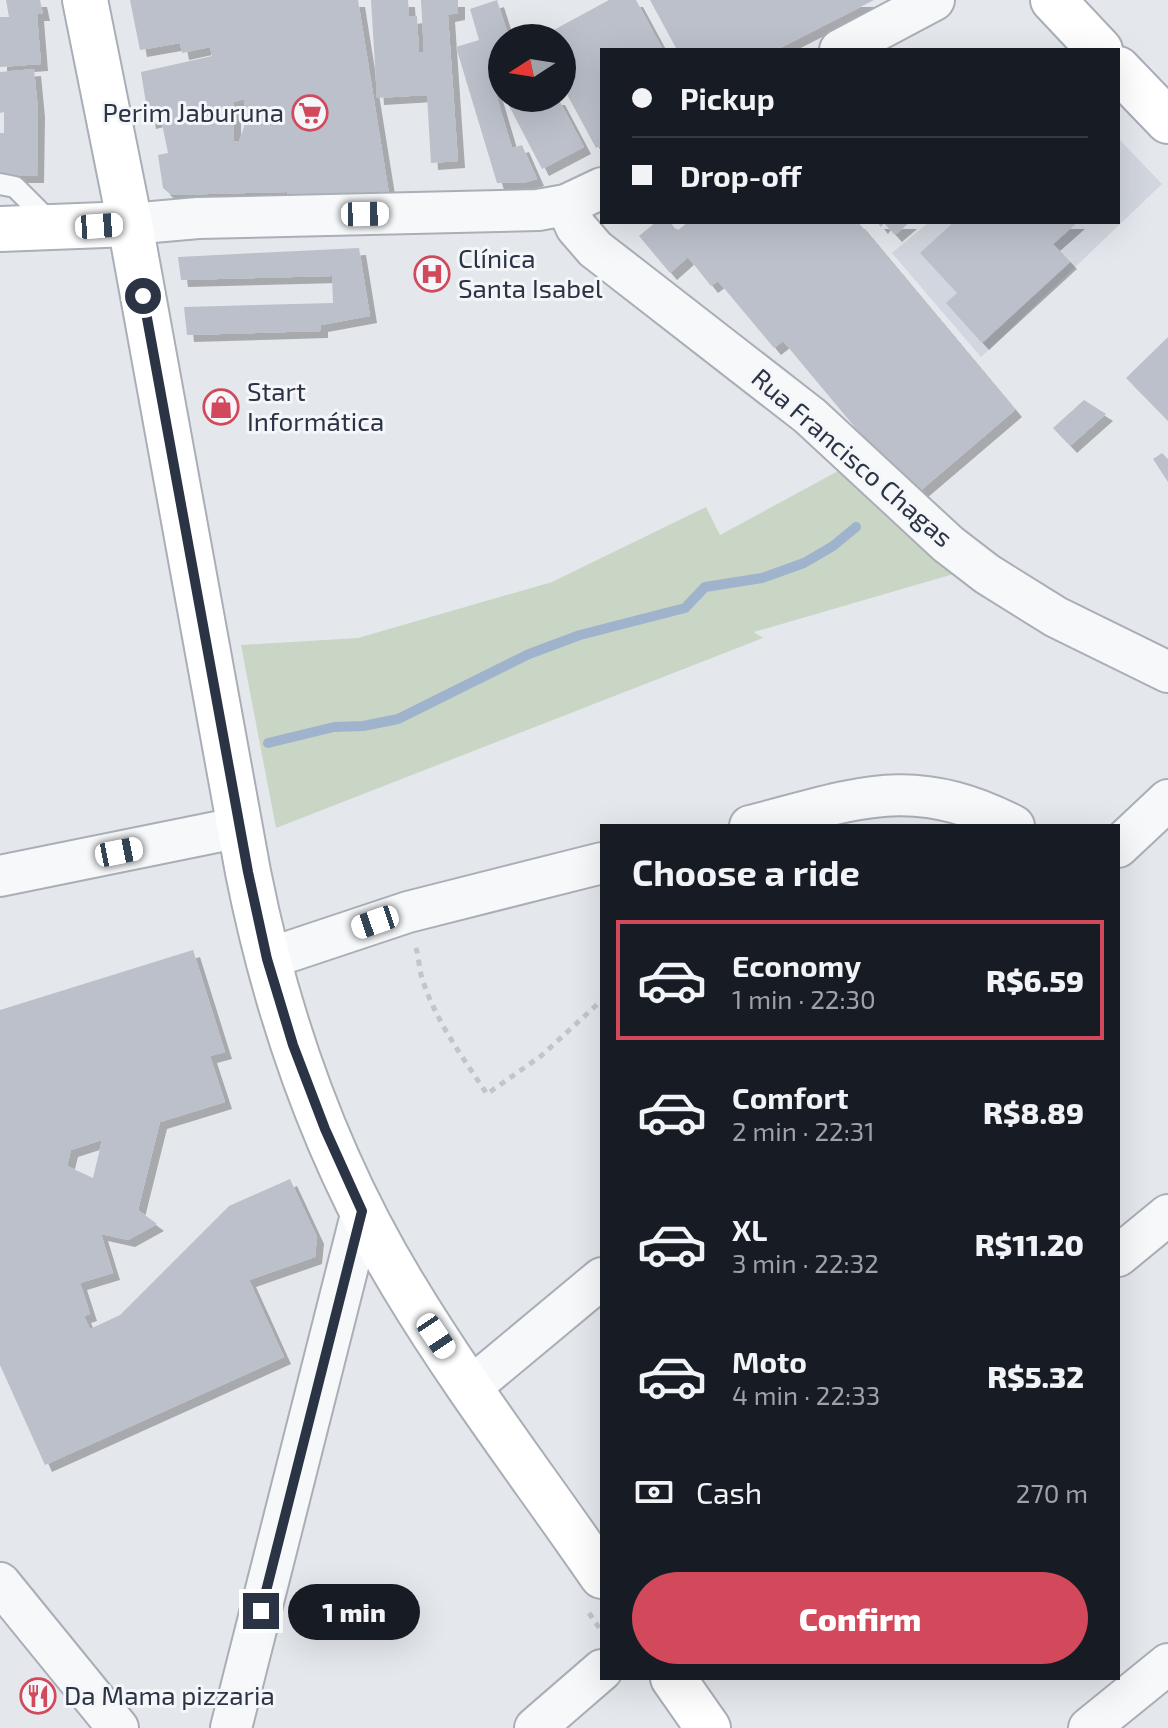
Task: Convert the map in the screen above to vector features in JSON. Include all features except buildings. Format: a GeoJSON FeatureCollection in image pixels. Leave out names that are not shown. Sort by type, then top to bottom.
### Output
{"type":"FeatureCollection","features":[{"type":"Feature","properties":{"kind":"main road"},"geometry":{"type":"LineString","coordinates":[[85,0],[130,224],[267,959],[308,1087],[362,1211],[409,1295],[600,1573]]}},
{"type":"Feature","properties":{"kind":"main road"},"geometry":{"type":"LineString","coordinates":[[1053,0],[1098,48]]}},
{"type":"Feature","properties":{"kind":"main road"},"geometry":{"type":"LineString","coordinates":[[1120,71],[1168,121]]}},
{"type":"Feature","properties":{"kind":"main road"},"geometry":{"type":"LineString","coordinates":[[0,229],[130,224]]}},
{"type":"Feature","properties":{"kind":"main road"},"geometry":{"type":"LineString","coordinates":[[674,1680],[708,1728]]}},
{"type":"Feature","properties":{"kind":"street"},"geometry":{"type":"LineString","coordinates":[[844,48],[934,0]]}},
{"type":"Feature","properties":{"kind":"street"},"geometry":{"type":"LineString","coordinates":[[130,224],[198,218],[538,210],[566,205],[600,189]]}},
{"type":"Feature","properties":{"kind":"street","name":"Rua Francisco Chagas"},"geometry":{"type":"LineString","coordinates":[[566,205],[576,227],[595,249],[810,416],[977,567],[1056,617],[1168,672]]}},
{"type":"Feature","properties":{"kind":"street"},"geometry":{"type":"LineString","coordinates":[[758,824],[859,799],[906,794],[953,800],[1010,824]]}},
{"type":"Feature","properties":{"kind":"street"},"geometry":{"type":"LineString","coordinates":[[1120,845],[1168,800]]}},
{"type":"Feature","properties":{"kind":"street"},"geometry":{"type":"LineString","coordinates":[[0,876],[241,827]]}},
{"type":"Feature","properties":{"kind":"street"},"geometry":{"type":"LineString","coordinates":[[267,959],[408,912],[600,864]]}},
{"type":"Feature","properties":{"kind":"street"},"geometry":{"type":"LineString","coordinates":[[231,1728],[362,1211]]}},
{"type":"Feature","properties":{"kind":"street"},"geometry":{"type":"LineString","coordinates":[[1120,1254],[1168,1215]]}},
{"type":"Feature","properties":{"kind":"street"},"geometry":{"type":"LineString","coordinates":[[471,1387],[600,1280]]}},
{"type":"Feature","properties":{"kind":"street"},"geometry":{"type":"LineString","coordinates":[[0,1583],[118,1728]]}},
{"type":"Feature","properties":{"kind":"street"},"geometry":{"type":"LineString","coordinates":[[1089,1728],[1168,1664]]}},
{"type":"Feature","properties":{"kind":"street"},"geometry":{"type":"LineString","coordinates":[[535,1728],[600,1672]]}},
{"type":"Feature","properties":{"kind":"lane"},"geometry":{"type":"LineString","coordinates":[[0,184],[15,187],[56,228]]}},
{"type":"Feature","properties":{"kind":"path"},"geometry":{"type":"LineString","coordinates":[[408,912],[421,975],[453,1041],[487,1094],[541,1056],[600,1002]]}},
{"type":"Feature","properties":{"kind":"shaded area"},"geometry":{"type":"Polygon","coordinates":[[[1120,140],[1162,184],[981,357],[892,253],[927,224],[1120,224],[1120,140]]]}},
{"type":"Feature","properties":{"kind":"green space"},"geometry":{"type":"Polygon","coordinates":[[[840,470],[957,573],[754,632],[763,638],[276,828],[241,645],[358,638],[552,582],[706,507],[720,535],[840,470]]]}},
{"type":"Feature","properties":{"kind":"waterway"},"geometry":{"type":"LineString","coordinates":[[268,743],[334,727],[363,726],[398,719],[529,654],[580,635],[685,608],[705,587],[762,578],[804,563],[833,546],[856,527]]}},
{"type":"Feature","properties":{"kind":"place","name":"Perim Jaburuna"},"geometry":{"type":"Point","coordinates":[310,113]}},
{"type":"Feature","properties":{"kind":"place","name":"Clínica Santa Isabel"},"geometry":{"type":"Point","coordinates":[432,274]}},
{"type":"Feature","properties":{"kind":"place","name":"Start Informática"},"geometry":{"type":"Point","coordinates":[221,407]}},
{"type":"Feature","properties":{"kind":"place","name":"Da Mama pizzaria"},"geometry":{"type":"Point","coordinates":[38,1696]}},
{"type":"Feature","properties":{"kind":"route"},"geometry":{"type":"LineString","coordinates":[[143,296],[248,872],[267,959],[308,1087],[362,1211],[261,1611]]}}]}
